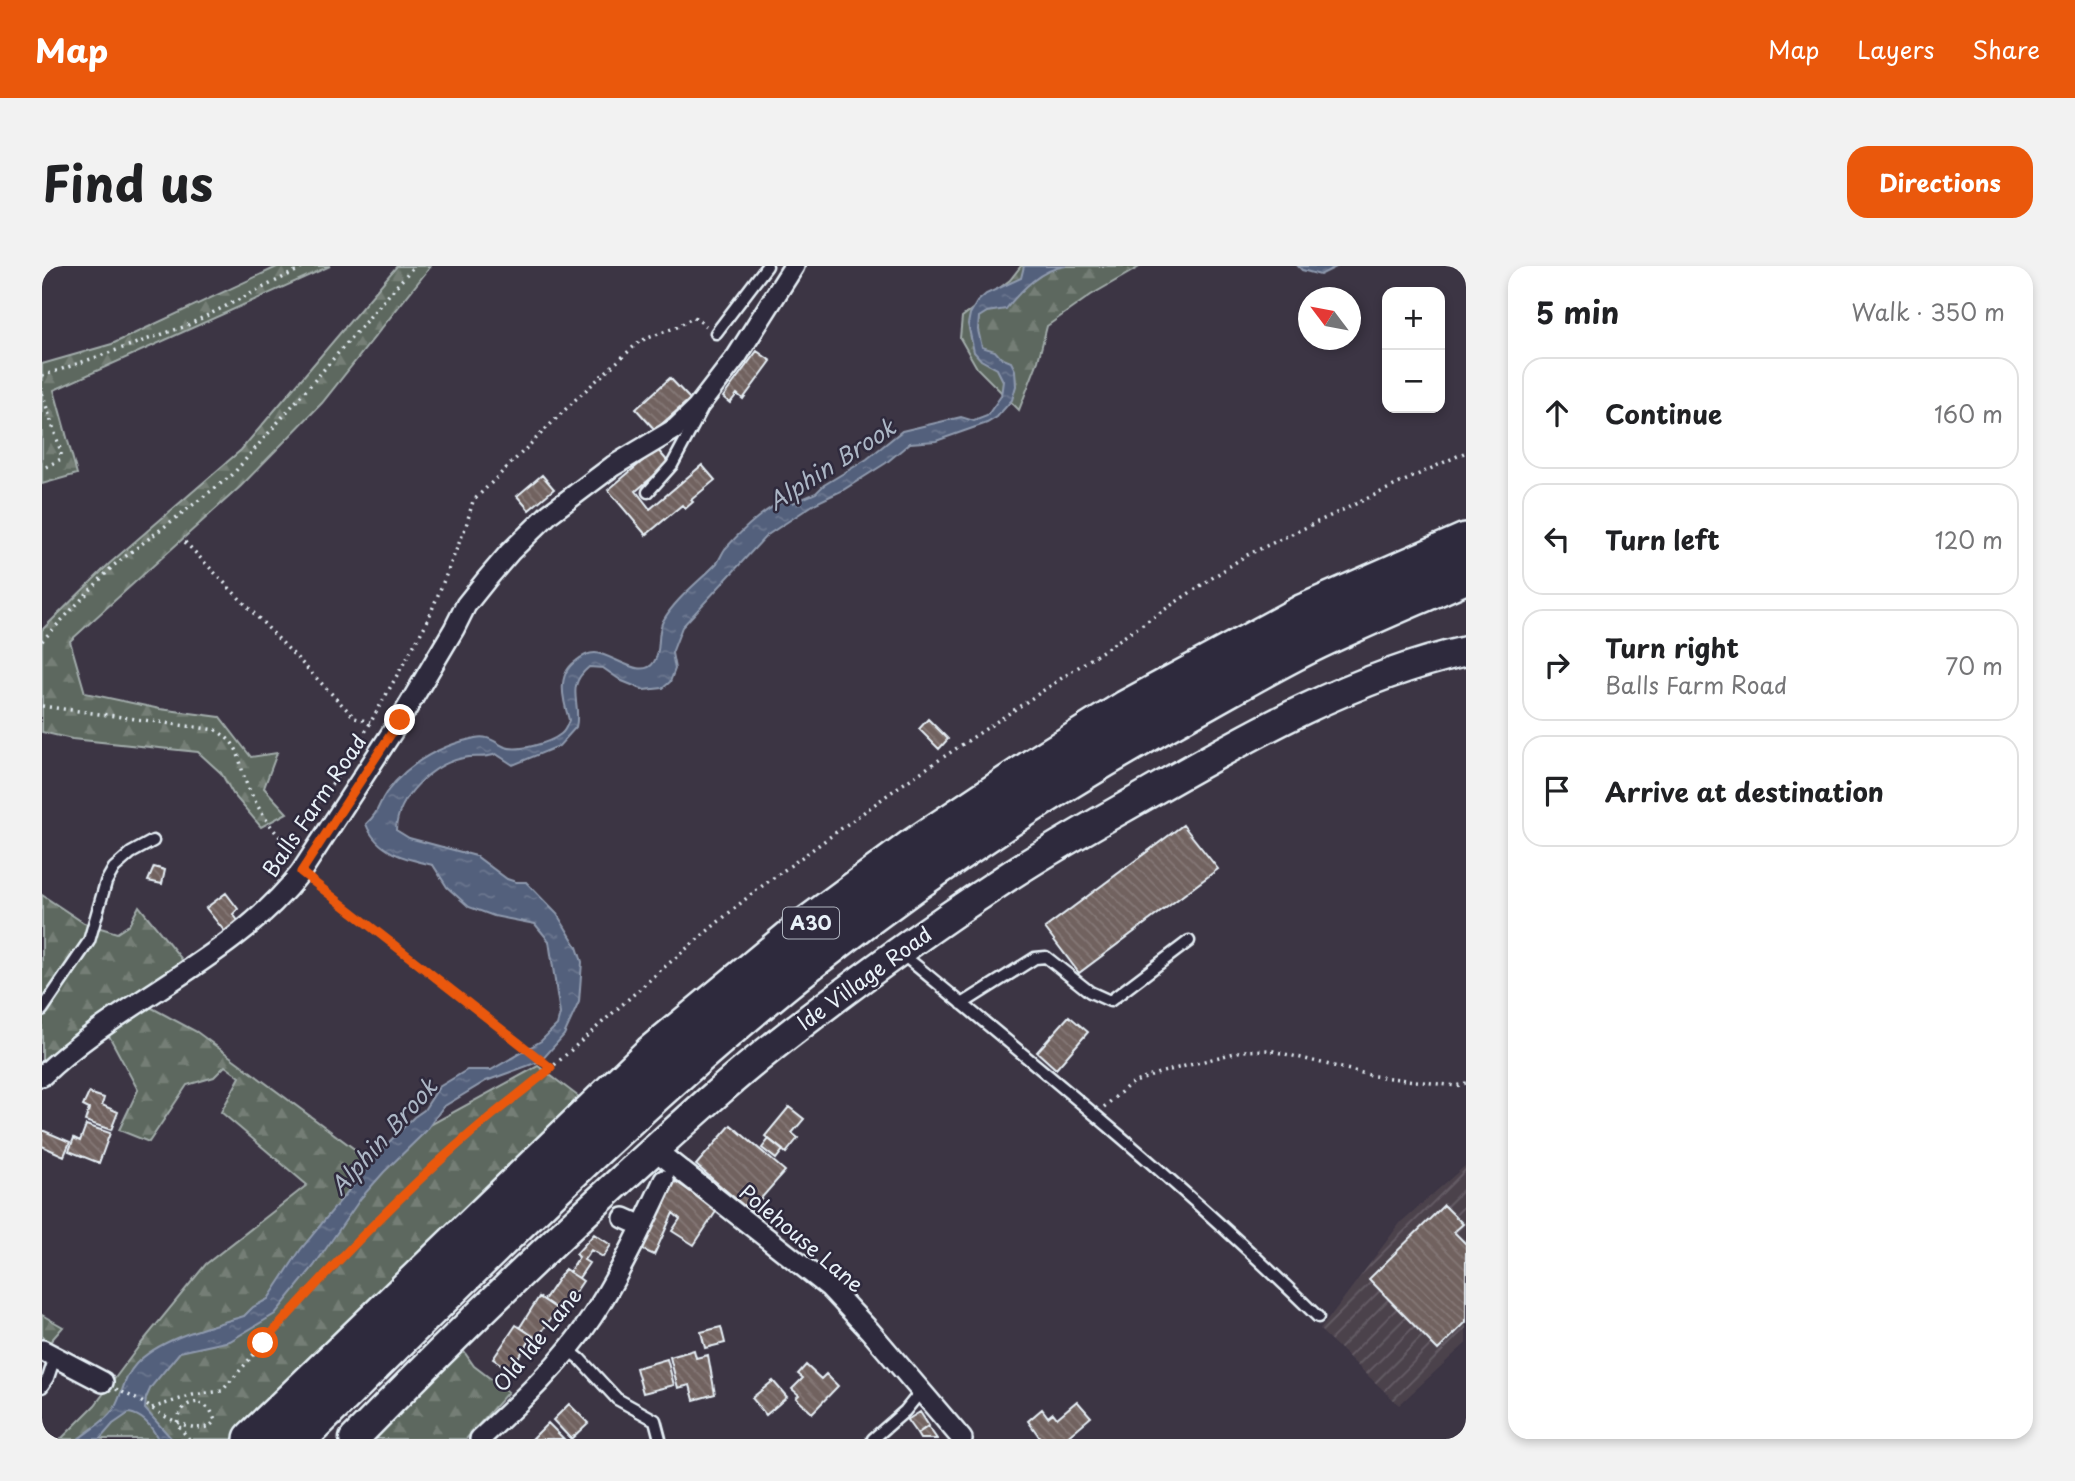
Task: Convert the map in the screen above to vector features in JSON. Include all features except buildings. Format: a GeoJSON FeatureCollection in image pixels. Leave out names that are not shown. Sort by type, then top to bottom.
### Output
{"type":"FeatureCollection","features":[{"type":"Feature","properties":{"kind":"highway","name":"A30"},"geometry":{"type":"LineString","coordinates":[[253,1439],[652,1054],[798,933],[913,848],[1127,709],[1304,613],[1466,542]]}},
{"type":"Feature","properties":{"kind":"highway","name":"A30"},"geometry":{"type":"LineString","coordinates":[[297,1439],[531,1208],[672,1077],[826,949],[1054,788],[1148,732],[1322,638],[1466,575]]}},
{"type":"Feature","properties":{"kind":"street","name":"Balls Farm Road"},"geometry":{"type":"LineString","coordinates":[[42,1076],[83,1039],[223,947],[249,927],[285,892],[400,720],[466,605],[494,570],[549,514],[613,466],[675,429],[697,408],[737,356],[794,266]]}},
{"type":"Feature","properties":{"kind":"street","name":"Ide Village Road"},"geometry":{"type":"LineString","coordinates":[[354,1439],[556,1239],[654,1149],[782,1039],[899,951],[998,883],[1058,846],[1255,732],[1351,688],[1398,670],[1466,651]]}},
{"type":"Feature","properties":{"kind":"street","name":"Polehouse Lane"},"geometry":{"type":"LineString","coordinates":[[654,1149],[829,1287],[962,1439]]}},
{"type":"Feature","properties":{"kind":"street","name":"Old Ide Lane"},"geometry":{"type":"LineString","coordinates":[[480,1439],[526,1396],[591,1318],[664,1180]]}},
{"type":"Feature","properties":{"kind":"street"},"geometry":{"type":"LineString","coordinates":[[624,1218],[642,1226]]}},
{"type":"Feature","properties":{"kind":"street"},"geometry":{"type":"LineString","coordinates":[[49,1353],[111,1386]]}},
{"type":"Feature","properties":{"kind":"lane"},"geometry":{"type":"LineString","coordinates":[[716,333],[766,266]]}},
{"type":"Feature","properties":{"kind":"lane"},"geometry":{"type":"LineString","coordinates":[[648,492],[672,465],[701,415],[702,401]]}},
{"type":"Feature","properties":{"kind":"lane"},"geometry":{"type":"LineString","coordinates":[[42,1010],[89,941],[106,882],[114,868],[131,853],[153,841]]}},
{"type":"Feature","properties":{"kind":"lane"},"geometry":{"type":"LineString","coordinates":[[962,1003],[1035,958],[1046,957],[1090,992],[1110,1001],[1189,941]]}},
{"type":"Feature","properties":{"kind":"lane"},"geometry":{"type":"LineString","coordinates":[[899,951],[1244,1244],[1318,1317]]}},
{"type":"Feature","properties":{"kind":"lane"},"geometry":{"type":"LineString","coordinates":[[567,1349],[580,1359],[617,1399],[655,1420],[660,1439]]}},
{"type":"Feature","properties":{"kind":"lane"},"geometry":{"type":"LineString","coordinates":[[42,1387],[48,1378],[49,1353]]}},
{"type":"Feature","properties":{"kind":"lane"},"geometry":{"type":"LineString","coordinates":[[873,1439],[905,1412],[922,1391]]}},
{"type":"Feature","properties":{"kind":"path"},"geometry":{"type":"LineString","coordinates":[[42,376],[186,327],[306,266]]}},
{"type":"Feature","properties":{"kind":"path"},"geometry":{"type":"LineString","coordinates":[[42,642],[113,566],[232,475],[414,266]]}},
{"type":"Feature","properties":{"kind":"path"},"geometry":{"type":"LineString","coordinates":[[311,813],[350,759],[427,622],[466,526],[473,501],[576,399],[640,341],[677,327],[694,317],[716,333]]}},
{"type":"Feature","properties":{"kind":"path"},"geometry":{"type":"LineString","coordinates":[[42,393],[61,459],[42,469]]}},
{"type":"Feature","properties":{"kind":"path"},"geometry":{"type":"LineString","coordinates":[[152,1408],[193,1395],[222,1391],[308,1292],[413,1186],[472,1132],[551,1068],[754,892],[897,788],[1245,556],[1466,452]]}},
{"type":"Feature","properties":{"kind":"path"},"geometry":{"type":"LineString","coordinates":[[185,542],[355,718],[370,722]]}},
{"type":"Feature","properties":{"kind":"path"},"geometry":{"type":"LineString","coordinates":[[42,706],[216,730],[231,740],[238,751],[247,784],[266,819],[304,867],[551,1068]]}},
{"type":"Feature","properties":{"kind":"path"},"geometry":{"type":"LineString","coordinates":[[1094,1115],[1130,1084],[1159,1073],[1242,1051],[1269,1050],[1374,1076],[1457,1086],[1466,1083]]}},
{"type":"Feature","properties":{"kind":"path"},"geometry":{"type":"LineString","coordinates":[[111,1386],[152,1408],[180,1431],[195,1439]]}},
{"type":"Feature","properties":{"kind":"path"},"geometry":{"type":"LineString","coordinates":[[189,1439],[177,1424],[181,1410],[188,1404],[198,1402],[210,1409],[215,1420],[213,1429]]}},
{"type":"Feature","properties":{"kind":"shaded area"},"geometry":{"type":"Polygon","coordinates":[[[1466,1165],[1466,1343],[1399,1405],[1320,1330],[1401,1222],[1466,1165]]]}},
{"type":"Feature","properties":{"kind":"green space"},"geometry":{"type":"Polygon","coordinates":[[[279,266],[330,266],[54,390],[77,474],[42,484],[42,364],[112,344],[279,266]]]}},
{"type":"Feature","properties":{"kind":"green space"},"geometry":{"type":"Polygon","coordinates":[[[397,266],[431,266],[322,403],[241,486],[70,641],[85,693],[160,709],[220,717],[251,757],[277,753],[264,788],[287,813],[261,827],[233,794],[221,773],[198,752],[72,739],[42,732],[42,630],[109,564],[241,450],[397,266]]]}},
{"type":"Feature","properties":{"kind":"green space"},"geometry":{"type":"Polygon","coordinates":[[[1021,266],[1141,266],[1091,295],[1047,326],[1038,361],[1019,410],[977,368],[960,338],[962,317],[1010,280],[1021,266]]]}},
{"type":"Feature","properties":{"kind":"green space"},"geometry":{"type":"Polygon","coordinates":[[[42,895],[84,923],[117,933],[129,925],[139,906],[184,962],[148,987],[152,1008],[197,1032],[368,1159],[538,1066],[579,1097],[234,1439],[61,1439],[95,1405],[206,1264],[307,1185],[221,1112],[240,1077],[225,1066],[214,1077],[187,1085],[149,1142],[119,1130],[138,1090],[107,1032],[42,1065],[42,895]]]}},
{"type":"Feature","properties":{"kind":"green space"},"geometry":{"type":"Polygon","coordinates":[[[42,1315],[63,1327],[49,1343],[42,1337],[42,1315]]]}},
{"type":"Feature","properties":{"kind":"green space"},"geometry":{"type":"Polygon","coordinates":[[[458,1343],[474,1366],[508,1392],[466,1439],[364,1439],[458,1343]]]}},
{"type":"Feature","properties":{"kind":"water"},"geometry":{"type":"Polygon","coordinates":[[[1024,266],[1066,266],[1040,276],[1006,309],[987,312],[979,317],[978,330],[982,347],[995,351],[1001,358],[1011,362],[1015,370],[1016,386],[1012,400],[997,417],[936,441],[910,443],[886,463],[843,490],[816,503],[766,536],[682,627],[672,653],[675,669],[670,682],[663,688],[644,690],[622,681],[603,668],[589,667],[575,689],[576,727],[559,746],[513,765],[496,754],[452,761],[429,775],[410,794],[398,818],[396,830],[409,838],[476,856],[507,879],[526,882],[557,914],[577,947],[582,962],[579,1002],[564,1035],[541,1061],[486,1081],[443,1107],[426,1131],[361,1198],[314,1266],[275,1314],[230,1341],[180,1352],[151,1387],[146,1398],[145,1409],[172,1439],[158,1439],[146,1422],[129,1413],[113,1424],[100,1439],[78,1439],[112,1412],[129,1374],[146,1355],[187,1334],[244,1316],[253,1307],[268,1299],[301,1249],[366,1169],[369,1159],[424,1110],[439,1087],[467,1070],[491,1070],[541,1041],[557,1025],[560,1014],[549,941],[535,924],[494,916],[469,907],[447,887],[433,865],[403,857],[377,842],[366,824],[386,793],[404,773],[425,757],[462,741],[484,737],[505,747],[518,748],[534,746],[561,734],[569,720],[563,681],[570,667],[583,657],[595,653],[634,668],[649,667],[658,652],[661,626],[668,613],[717,563],[732,541],[764,513],[791,497],[793,503],[816,493],[824,485],[867,459],[902,431],[961,417],[974,421],[987,416],[1001,396],[1003,381],[997,369],[981,360],[974,352],[968,324],[970,314],[986,294],[1021,278],[1024,266]]]}},
{"type":"Feature","properties":{"kind":"water"},"geometry":{"type":"Polygon","coordinates":[[[1298,266],[1338,266],[1320,275],[1302,270],[1298,266]]]}},
{"type":"Feature","properties":{"kind":"route"},"geometry":{"type":"LineString","coordinates":[[263,1343],[308,1292],[413,1186],[472,1132],[551,1068],[301,872],[400,720]]}},
{"type":"Feature","properties":{"kind":"water label","name":"Alphin Brook"},"geometry":{"type":"Point","coordinates":[832,465]}},
{"type":"Feature","properties":{"kind":"water label","name":"Alphin Brook"},"geometry":{"type":"Point","coordinates":[384,1137]}}]}
